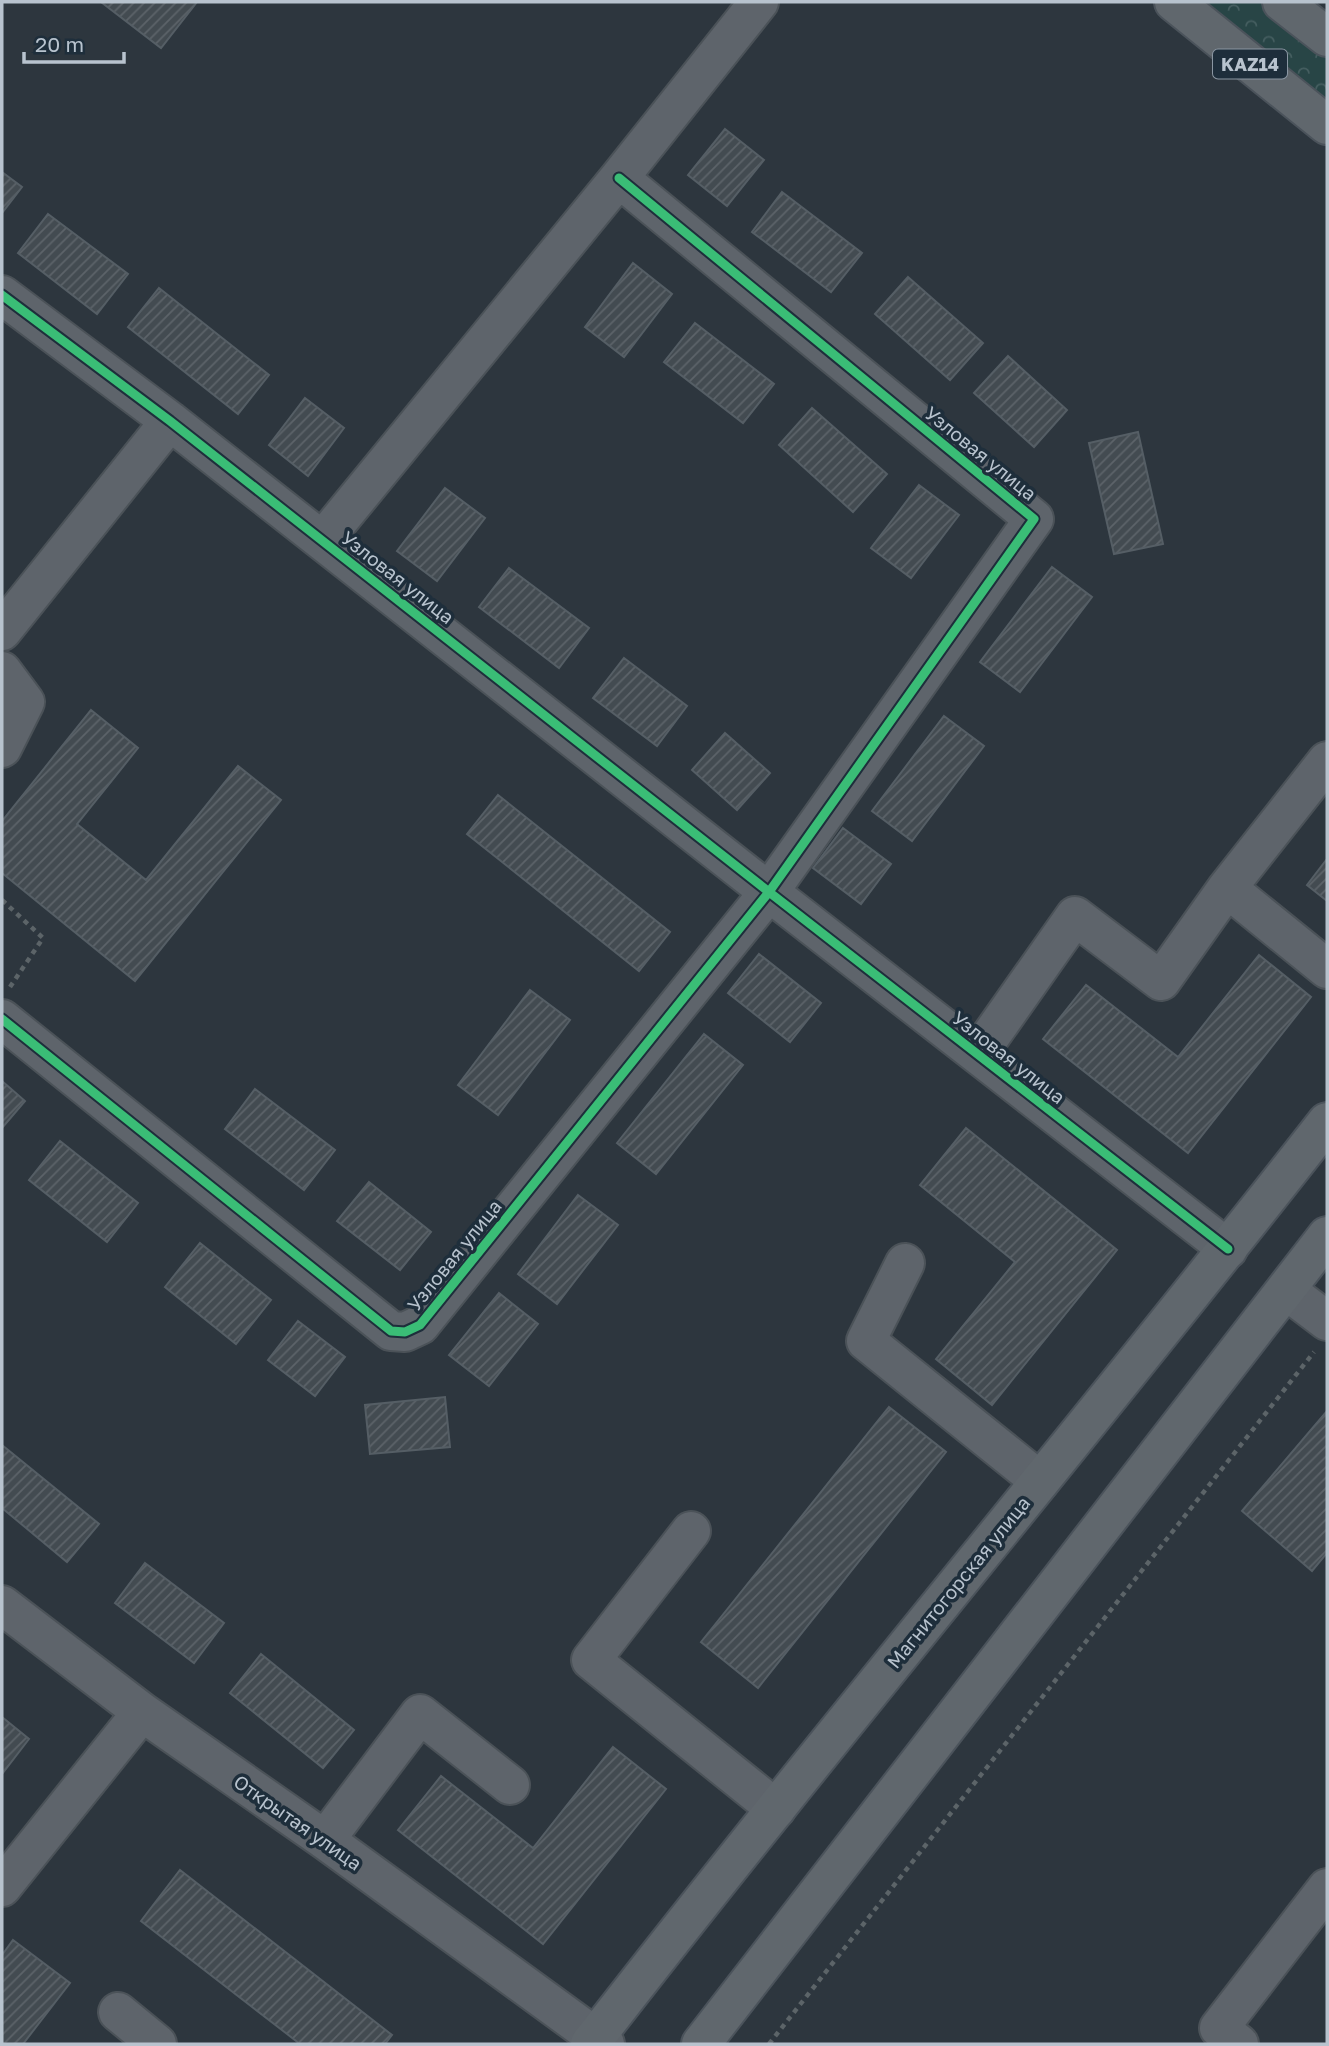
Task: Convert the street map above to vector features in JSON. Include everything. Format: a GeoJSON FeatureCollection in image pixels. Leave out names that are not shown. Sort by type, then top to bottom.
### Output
{"type":"FeatureCollection","features":[{"type":"Feature","properties":{"kind":"main road","name":"KAZ14"},"geometry":{"type":"LineString","coordinates":[[1174,2],[1327,125]]}},
{"type":"Feature","properties":{"kind":"main road"},"geometry":{"type":"LineString","coordinates":[[1282,2],[1327,37]]}},
{"type":"Feature","properties":{"kind":"main road","name":"Магнитогорская улица"},"geometry":{"type":"LineString","coordinates":[[597,2042],[776,1809],[1228,1250],[1327,1122]]}},
{"type":"Feature","properties":{"kind":"main road"},"geometry":{"type":"LineString","coordinates":[[701,2044],[1327,1236]]}},
{"type":"Feature","properties":{"kind":"street","name":"Узловая улица"},"geometry":{"type":"LineString","coordinates":[[323,540],[759,2]]}},
{"type":"Feature","properties":{"kind":"street","name":"Узловая улица"},"geometry":{"type":"LineString","coordinates":[[5,1004],[391,1331],[405,1332],[420,1325],[769,892],[1034,519],[618,178]]}},
{"type":"Feature","properties":{"kind":"street","name":"Узловая улица"},"geometry":{"type":"LineString","coordinates":[[2,295],[323,540],[1228,1250]]}},
{"type":"Feature","properties":{"kind":"street"},"geometry":{"type":"LineString","coordinates":[[2,631],[170,421]]}},
{"type":"Feature","properties":{"kind":"street"},"geometry":{"type":"LineString","coordinates":[[2,671],[25,702],[2,748]]}},
{"type":"Feature","properties":{"kind":"street"},"geometry":{"type":"LineString","coordinates":[[978,1054],[1076,916],[1161,981],[1227,888],[1327,761]]}},
{"type":"Feature","properties":{"kind":"street"},"geometry":{"type":"LineString","coordinates":[[1227,888],[1327,969]]}},
{"type":"Feature","properties":{"kind":"street"},"geometry":{"type":"LineString","coordinates":[[905,1263],[866,1341],[1041,1481]]}},
{"type":"Feature","properties":{"kind":"street"},"geometry":{"type":"LineString","coordinates":[[1286,1290],[1323,1333]]}},
{"type":"Feature","properties":{"kind":"street"},"geometry":{"type":"LineString","coordinates":[[691,1531],[591,1660],[776,1809]]}},
{"type":"Feature","properties":{"kind":"street","name":"Открытая улица"},"geometry":{"type":"LineString","coordinates":[[2,1605],[142,1712],[325,1840],[597,2042]]}},
{"type":"Feature","properties":{"kind":"street"},"geometry":{"type":"LineString","coordinates":[[2,1887],[142,1712]]}},
{"type":"Feature","properties":{"kind":"street"},"geometry":{"type":"LineString","coordinates":[[325,1840],[420,1714],[510,1785]]}},
{"type":"Feature","properties":{"kind":"street"},"geometry":{"type":"LineString","coordinates":[[1239,2044],[1219,2028],[1327,1888]]}},
{"type":"Feature","properties":{"kind":"street"},"geometry":{"type":"LineString","coordinates":[[118,2012],[157,2044]]}},
{"type":"Feature","properties":{"kind":"path"},"geometry":{"type":"LineString","coordinates":[[2,900],[43,937],[5,1004]]}},
{"type":"Feature","properties":{"kind":"path"},"geometry":{"type":"LineString","coordinates":[[769,2044],[1323,1333]]}},
{"type":"Feature","properties":{"kind":"green space"},"geometry":{"type":"Polygon","coordinates":[[[1187,2],[1260,2],[1327,55],[1327,113],[1187,2]]]}},
{"type":"Feature","properties":{"kind":"building"},"geometry":{"type":"Polygon","coordinates":[[[101,2],[197,2],[161,48],[101,2]]]}},
{"type":"Feature","properties":{"kind":"building"},"geometry":{"type":"Polygon","coordinates":[[[725,129],[764,160],[727,206],[688,175],[725,129]]]}},
{"type":"Feature","properties":{"kind":"building"},"geometry":{"type":"Polygon","coordinates":[[[2,172],[22,187],[2,213],[2,172]]]}},
{"type":"Feature","properties":{"kind":"building"},"geometry":{"type":"Polygon","coordinates":[[[782,192],[862,253],[831,292],[752,232],[782,192]]]}},
{"type":"Feature","properties":{"kind":"building"},"geometry":{"type":"Polygon","coordinates":[[[48,214],[128,274],[97,314],[18,253],[48,214]]]}},
{"type":"Feature","properties":{"kind":"building"},"geometry":{"type":"Polygon","coordinates":[[[633,263],[672,294],[624,357],[585,327],[633,263]]]}},
{"type":"Feature","properties":{"kind":"building"},"geometry":{"type":"Polygon","coordinates":[[[908,277],[983,343],[950,380],[875,314],[908,277]]]}},
{"type":"Feature","properties":{"kind":"building"},"geometry":{"type":"Polygon","coordinates":[[[159,288],[269,375],[238,414],[128,327],[159,288]]]}},
{"type":"Feature","properties":{"kind":"building"},"geometry":{"type":"Polygon","coordinates":[[[695,323],[774,384],[743,423],[664,362],[695,323]]]}},
{"type":"Feature","properties":{"kind":"building"},"geometry":{"type":"Polygon","coordinates":[[[1008,356],[1067,410],[1034,447],[974,393],[1008,356]]]}},
{"type":"Feature","properties":{"kind":"building"},"geometry":{"type":"Polygon","coordinates":[[[305,398],[344,428],[308,476],[269,445],[305,398]]]}},
{"type":"Feature","properties":{"kind":"building"},"geometry":{"type":"Polygon","coordinates":[[[812,408],[887,474],[853,512],[779,445],[812,408]]]}},
{"type":"Feature","properties":{"kind":"building"},"geometry":{"type":"Polygon","coordinates":[[[1138,432],[1163,544],[1114,554],[1089,443],[1138,432]]]}},
{"type":"Feature","properties":{"kind":"building"},"geometry":{"type":"Polygon","coordinates":[[[919,485],[959,515],[911,578],[871,548],[919,485]]]}},
{"type":"Feature","properties":{"kind":"building"},"geometry":{"type":"Polygon","coordinates":[[[445,488],[485,518],[437,581],[397,551],[445,488]]]}},
{"type":"Feature","properties":{"kind":"building"},"geometry":{"type":"Polygon","coordinates":[[[1052,567],[1092,597],[1020,692],[980,662],[1052,567]]]}},
{"type":"Feature","properties":{"kind":"building"},"geometry":{"type":"Polygon","coordinates":[[[509,568],[589,628],[559,668],[479,607],[509,568]]]}},
{"type":"Feature","properties":{"kind":"building"},"geometry":{"type":"Polygon","coordinates":[[[624,658],[687,706],[657,746],[593,698],[624,658]]]}},
{"type":"Feature","properties":{"kind":"building"},"geometry":{"type":"Polygon","coordinates":[[[91,710],[138,748],[77,824],[146,880],[238,766],[281,800],[135,981],[2,873],[2,821],[91,710]]]}},
{"type":"Feature","properties":{"kind":"building"},"geometry":{"type":"Polygon","coordinates":[[[944,716],[984,746],[912,841],[872,811],[944,716]]]}},
{"type":"Feature","properties":{"kind":"building"},"geometry":{"type":"Polygon","coordinates":[[[725,733],[770,773],[737,810],[692,770],[725,733]]]}},
{"type":"Feature","properties":{"kind":"building"},"geometry":{"type":"Polygon","coordinates":[[[498,795],[670,932],[639,971],[467,834],[498,795]]]}},
{"type":"Feature","properties":{"kind":"building"},"geometry":{"type":"Polygon","coordinates":[[[843,828],[891,864],[861,904],[813,868],[843,828]]]}},
{"type":"Feature","properties":{"kind":"building"},"geometry":{"type":"Polygon","coordinates":[[[1327,859],[1327,901],[1307,885],[1327,859]]]}},
{"type":"Feature","properties":{"kind":"building"},"geometry":{"type":"Polygon","coordinates":[[[759,954],[821,1003],[790,1042],[728,993],[759,954]]]}},
{"type":"Feature","properties":{"kind":"building"},"geometry":{"type":"Polygon","coordinates":[[[1259,955],[1311,997],[1188,1153],[1043,1039],[1086,985],[1178,1057],[1259,955]]]}},
{"type":"Feature","properties":{"kind":"building"},"geometry":{"type":"Polygon","coordinates":[[[530,990],[570,1020],[498,1115],[458,1085],[530,990]]]}},
{"type":"Feature","properties":{"kind":"building"},"geometry":{"type":"Polygon","coordinates":[[[704,1034],[743,1065],[656,1174],[617,1143],[704,1034]]]}},
{"type":"Feature","properties":{"kind":"building"},"geometry":{"type":"Polygon","coordinates":[[[2,1081],[25,1101],[2,1128],[2,1081]]]}},
{"type":"Feature","properties":{"kind":"building"},"geometry":{"type":"Polygon","coordinates":[[[255,1089],[335,1150],[304,1190],[225,1129],[255,1089]]]}},
{"type":"Feature","properties":{"kind":"building"},"geometry":{"type":"Polygon","coordinates":[[[966,1128],[1117,1250],[992,1405],[936,1359],[1015,1262],[920,1185],[966,1128]]]}},
{"type":"Feature","properties":{"kind":"building"},"geometry":{"type":"Polygon","coordinates":[[[60,1141],[138,1203],[107,1242],[29,1180],[60,1141]]]}},
{"type":"Feature","properties":{"kind":"building"},"geometry":{"type":"Polygon","coordinates":[[[369,1182],[431,1232],[400,1270],[337,1221],[369,1182]]]}},
{"type":"Feature","properties":{"kind":"building"},"geometry":{"type":"Polygon","coordinates":[[[578,1195],[618,1225],[557,1304],[518,1274],[578,1195]]]}},
{"type":"Feature","properties":{"kind":"building"},"geometry":{"type":"Polygon","coordinates":[[[200,1243],[271,1300],[236,1344],[165,1287],[200,1243]]]}},
{"type":"Feature","properties":{"kind":"building"},"geometry":{"type":"Polygon","coordinates":[[[499,1293],[538,1324],[489,1386],[449,1355],[499,1293]]]}},
{"type":"Feature","properties":{"kind":"building"},"geometry":{"type":"Polygon","coordinates":[[[298,1321],[345,1357],[315,1396],[268,1360],[298,1321]]]}},
{"type":"Feature","properties":{"kind":"building"},"geometry":{"type":"Polygon","coordinates":[[[445,1397],[450,1447],[370,1454],[365,1405],[445,1397]]]}},
{"type":"Feature","properties":{"kind":"building"},"geometry":{"type":"Polygon","coordinates":[[[889,1407],[946,1452],[758,1688],[701,1642],[889,1407]]]}},
{"type":"Feature","properties":{"kind":"building"},"geometry":{"type":"Polygon","coordinates":[[[1327,1411],[1327,1553],[1312,1571],[1242,1511],[1327,1411]]]}},
{"type":"Feature","properties":{"kind":"building"},"geometry":{"type":"Polygon","coordinates":[[[2,1445],[99,1524],[67,1562],[2,1508],[2,1445]]]}},
{"type":"Feature","properties":{"kind":"building"},"geometry":{"type":"Polygon","coordinates":[[[145,1563],[224,1623],[194,1663],[115,1603],[145,1563]]]}},
{"type":"Feature","properties":{"kind":"building"},"geometry":{"type":"Polygon","coordinates":[[[261,1654],[354,1730],[323,1768],[230,1693],[261,1654]]]}},
{"type":"Feature","properties":{"kind":"building"},"geometry":{"type":"Polygon","coordinates":[[[2,1717],[29,1739],[2,1774],[2,1717]]]}},
{"type":"Feature","properties":{"kind":"building"},"geometry":{"type":"Polygon","coordinates":[[[613,1747],[666,1789],[543,1944],[398,1830],[441,1776],[533,1848],[613,1747]]]}},
{"type":"Feature","properties":{"kind":"building"},"geometry":{"type":"Polygon","coordinates":[[[180,1870],[392,2035],[385,2044],[300,2044],[141,1921],[180,1870]]]}},
{"type":"Feature","properties":{"kind":"building"},"geometry":{"type":"Polygon","coordinates":[[[13,1940],[70,1983],[23,2044],[2,2044],[2,1955],[13,1940]]]}},
{"type":"Feature","properties":{"kind":"cycle path"},"geometry":{"type":"LineString","coordinates":[[2,1019],[391,1331],[405,1332],[420,1325],[769,892],[1034,519],[619,178]]}},
{"type":"Feature","properties":{"kind":"cycle path"},"geometry":{"type":"LineString","coordinates":[[2,295],[170,421],[1228,1249]]}}]}
